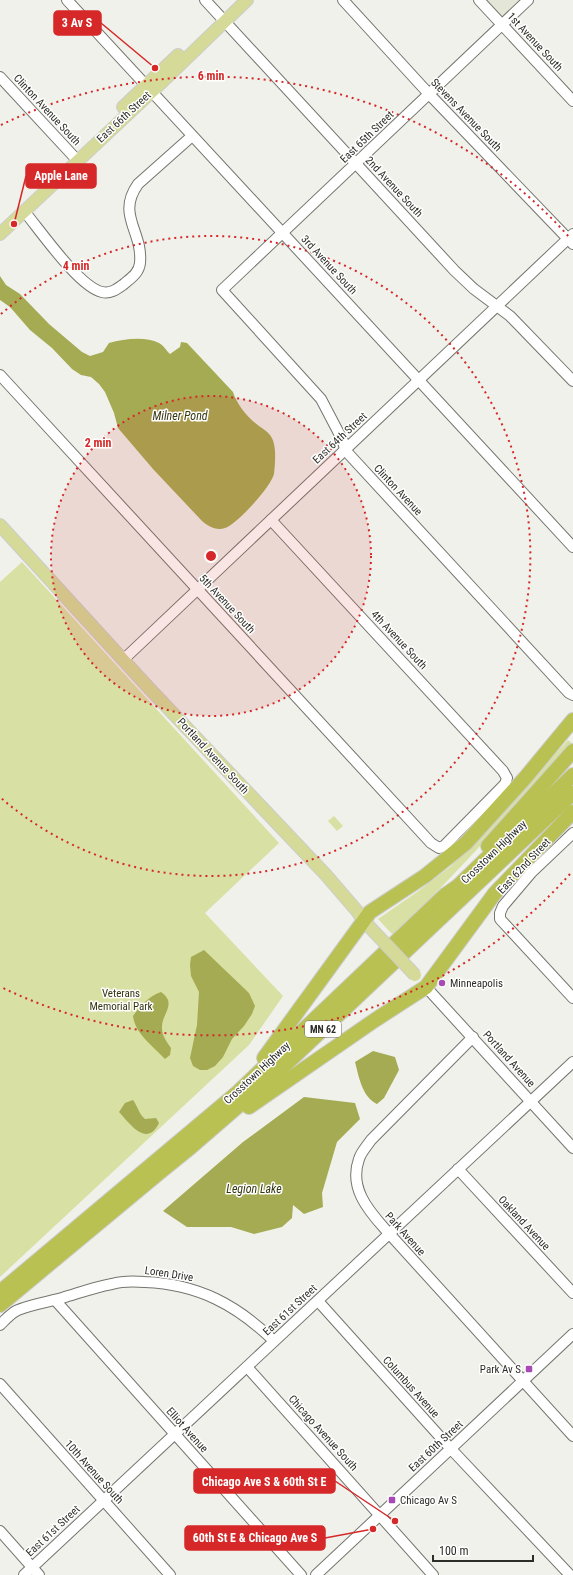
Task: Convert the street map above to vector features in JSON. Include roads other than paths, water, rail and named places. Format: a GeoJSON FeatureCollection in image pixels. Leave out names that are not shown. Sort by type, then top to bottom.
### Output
{"type":"FeatureCollection","features":[{"type":"Feature","properties":{"kind":"highway"},"geometry":{"type":"LineString","coordinates":[[238,1092],[370,912],[425,876],[466,843],[525,778],[573,720]]}},
{"type":"Feature","properties":{"kind":"highway"},"geometry":{"type":"LineString","coordinates":[[525,778],[536,769],[573,730]]}},
{"type":"Feature","properties":{"kind":"highway"},"geometry":{"type":"LineString","coordinates":[[445,895],[454,882],[573,751]]}},
{"type":"Feature","properties":{"kind":"highway","name":"Crosstown Highway"},"geometry":{"type":"LineString","coordinates":[[0,1292],[238,1092],[445,895],[458,886],[573,775]]}},
{"type":"Feature","properties":{"kind":"highway","name":"Crosstown Highway"},"geometry":{"type":"LineString","coordinates":[[0,1305],[191,1147],[281,1069],[573,793]]}},
{"type":"Feature","properties":{"kind":"highway"},"geometry":{"type":"LineString","coordinates":[[191,1147],[426,986],[495,893],[573,812]]}},
{"type":"Feature","properties":{"kind":"main road","name":"East 66th Street"},"geometry":{"type":"LineString","coordinates":[[222,18],[236,0]]}},
{"type":"Feature","properties":{"kind":"main road","name":"East 66th Street"},"geometry":{"type":"LineString","coordinates":[[1,228],[222,18],[247,0]]}},
{"type":"Feature","properties":{"kind":"main road","name":"East 66th Street"},"geometry":{"type":"LineString","coordinates":[[1,228],[24,211],[75,158]]}},
{"type":"Feature","properties":{"kind":"main road","name":"Portland Avenue South"},"geometry":{"type":"LineString","coordinates":[[0,525],[123,660],[322,870],[364,921],[426,986]]}},
{"type":"Feature","properties":{"kind":"street","name":"3rd Avenue South"},"geometry":{"type":"LineString","coordinates":[[67,0],[573,547]]}},
{"type":"Feature","properties":{"kind":"street","name":"2nd Avenue South"},"geometry":{"type":"LineString","coordinates":[[205,0],[454,270],[474,289],[497,305],[524,329],[573,382]]}},
{"type":"Feature","properties":{"kind":"street","name":"Stevens Avenue South"},"geometry":{"type":"LineString","coordinates":[[343,0],[429,94],[571,239]]}},
{"type":"Feature","properties":{"kind":"street","name":"1st Avenue South"},"geometry":{"type":"LineString","coordinates":[[479,0],[573,101]]}},
{"type":"Feature","properties":{"kind":"street","name":"East 65th Street"},"geometry":{"type":"LineString","coordinates":[[222,290],[528,0]]}},
{"type":"Feature","properties":{"kind":"street","name":"Clinton Avenue South"},"geometry":{"type":"LineString","coordinates":[[0,77],[75,158]]}},
{"type":"Feature","properties":{"kind":"street"},"geometry":{"type":"LineString","coordinates":[[24,211],[80,277],[101,292],[114,291],[135,275],[140,264],[136,234],[129,215],[130,198],[138,184],[192,136]]}},
{"type":"Feature","properties":{"kind":"street","name":"East 64th Street"},"geometry":{"type":"LineString","coordinates":[[123,660],[497,305],[571,239]]}},
{"type":"Feature","properties":{"kind":"street","name":"Clinton Avenue"},"geometry":{"type":"LineString","coordinates":[[222,290],[321,398],[340,434],[345,450],[569,693],[573,695]]}},
{"type":"Feature","properties":{"kind":"street","name":"5th Avenue South"},"geometry":{"type":"LineString","coordinates":[[0,375],[431,843],[439,848]]}},
{"type":"Feature","properties":{"kind":"street","name":"4th Avenue South"},"geometry":{"type":"LineString","coordinates":[[271,520],[503,771],[507,778],[505,784],[444,846],[439,848]]}},
{"type":"Feature","properties":{"kind":"street","name":"East 62nd Street"},"geometry":{"type":"LineString","coordinates":[[571,839],[531,873],[503,906],[500,913],[500,919],[573,998]]}},
{"type":"Feature","properties":{"kind":"street","name":"Portland Avenue"},"geometry":{"type":"LineString","coordinates":[[426,986],[573,1148]]}},
{"type":"Feature","properties":{"kind":"street","name":"Park Avenue"},"geometry":{"type":"LineString","coordinates":[[473,1037],[371,1140],[359,1158],[356,1172],[357,1186],[362,1201],[389,1234],[522,1382],[573,1436]]}},
{"type":"Feature","properties":{"kind":"street","name":"East 61st Street"},"geometry":{"type":"LineString","coordinates":[[24,1575],[573,1062]]}},
{"type":"Feature","properties":{"kind":"street","name":"Oakland Avenue"},"geometry":{"type":"LineString","coordinates":[[458,1169],[573,1293]]}},
{"type":"Feature","properties":{"kind":"street","name":"Loren Drive"},"geometry":{"type":"LineString","coordinates":[[55,1300],[113,1283],[135,1281],[157,1282],[179,1286],[201,1292],[221,1300],[246,1316],[274,1341]]}},
{"type":"Feature","properties":{"kind":"street"},"geometry":{"type":"LineString","coordinates":[[0,1325],[17,1310],[55,1300]]}},
{"type":"Feature","properties":{"kind":"street","name":"Elliot Avenue"},"geometry":{"type":"LineString","coordinates":[[55,1300],[301,1575]]}},
{"type":"Feature","properties":{"kind":"street","name":"Columbus Avenue"},"geometry":{"type":"LineString","coordinates":[[318,1301],[451,1449],[570,1575]]}},
{"type":"Feature","properties":{"kind":"street","name":"East 60th Street"},"geometry":{"type":"LineString","coordinates":[[316,1575],[573,1334]]}},
{"type":"Feature","properties":{"kind":"street","name":"Chicago Avenue South"},"geometry":{"type":"LineString","coordinates":[[247,1367],[433,1575]]}},
{"type":"Feature","properties":{"kind":"street","name":"10th Avenue South"},"geometry":{"type":"LineString","coordinates":[[0,1384],[170,1575]]}},
{"type":"Feature","properties":{"kind":"street"},"geometry":{"type":"LineString","coordinates":[[0,1531],[39,1575]]}},
{"type":"Feature","properties":{"kind":"water","name":"Milner Pond"},"geometry":{"type":"Polygon","coordinates":[[[0,276],[6,285],[20,294],[49,324],[82,352],[90,356],[103,352],[109,343],[128,339],[147,339],[153,341],[163,346],[170,354],[180,347],[181,342],[187,343],[233,392],[237,402],[247,415],[272,438],[275,448],[274,474],[267,488],[245,513],[225,528],[215,528],[202,521],[153,469],[118,428],[114,413],[105,392],[99,384],[91,377],[81,375],[72,369],[52,348],[30,330],[10,307],[0,300],[0,276]]]}},
{"type":"Feature","properties":{"kind":"water"},"geometry":{"type":"Polygon","coordinates":[[[204,950],[249,993],[255,1006],[252,1014],[244,1026],[232,1039],[223,1057],[215,1066],[207,1070],[200,1070],[193,1066],[190,1058],[197,1025],[199,992],[191,976],[190,965],[191,957],[204,950]]]}},
{"type":"Feature","properties":{"kind":"water"},"geometry":{"type":"Polygon","coordinates":[[[161,992],[166,996],[169,1005],[162,1023],[162,1031],[171,1048],[170,1055],[165,1059],[137,1029],[133,1016],[145,1002],[161,992]]]}},
{"type":"Feature","properties":{"kind":"water"},"geometry":{"type":"Polygon","coordinates":[[[373,1051],[395,1057],[399,1070],[384,1098],[377,1104],[368,1097],[365,1092],[355,1062],[373,1051]]]}},
{"type":"Feature","properties":{"kind":"water","name":"Legion Lake"},"geometry":{"type":"Polygon","coordinates":[[[304,1097],[355,1103],[360,1119],[337,1142],[322,1193],[323,1207],[304,1214],[293,1205],[292,1218],[282,1227],[254,1234],[231,1227],[187,1227],[163,1211],[243,1142],[304,1097]]]}},
{"type":"Feature","properties":{"kind":"water"},"geometry":{"type":"Polygon","coordinates":[[[133,1100],[141,1115],[145,1119],[156,1118],[159,1123],[149,1134],[144,1134],[133,1127],[119,1112],[125,1103],[133,1100]]]}},
{"type":"Feature","properties":{"kind":"place","name":"3 Av S"},"geometry":{"type":"Point","coordinates":[155,68]}},
{"type":"Feature","properties":{"kind":"place","name":"Apple Lane"},"geometry":{"type":"Point","coordinates":[14,224]}},
{"type":"Feature","properties":{"kind":"place","name":"Minneapolis"},"geometry":{"type":"Point","coordinates":[442,983]}},
{"type":"Feature","properties":{"kind":"place","name":"Park Av S"},"geometry":{"type":"Point","coordinates":[529,1369]}},
{"type":"Feature","properties":{"kind":"place","name":"Chicago Av S"},"geometry":{"type":"Point","coordinates":[392,1500]}},
{"type":"Feature","properties":{"kind":"place","name":"Chicago Ave S & 60th St E"},"geometry":{"type":"Point","coordinates":[395,1521]}},
{"type":"Feature","properties":{"kind":"place","name":"60th St E & Chicago Ave S"},"geometry":{"type":"Point","coordinates":[373,1529]}},
{"type":"Feature","properties":{"kind":"park label","name":"Veterans Memorial Park"},"geometry":{"type":"Point","coordinates":[121,999]}}]}
